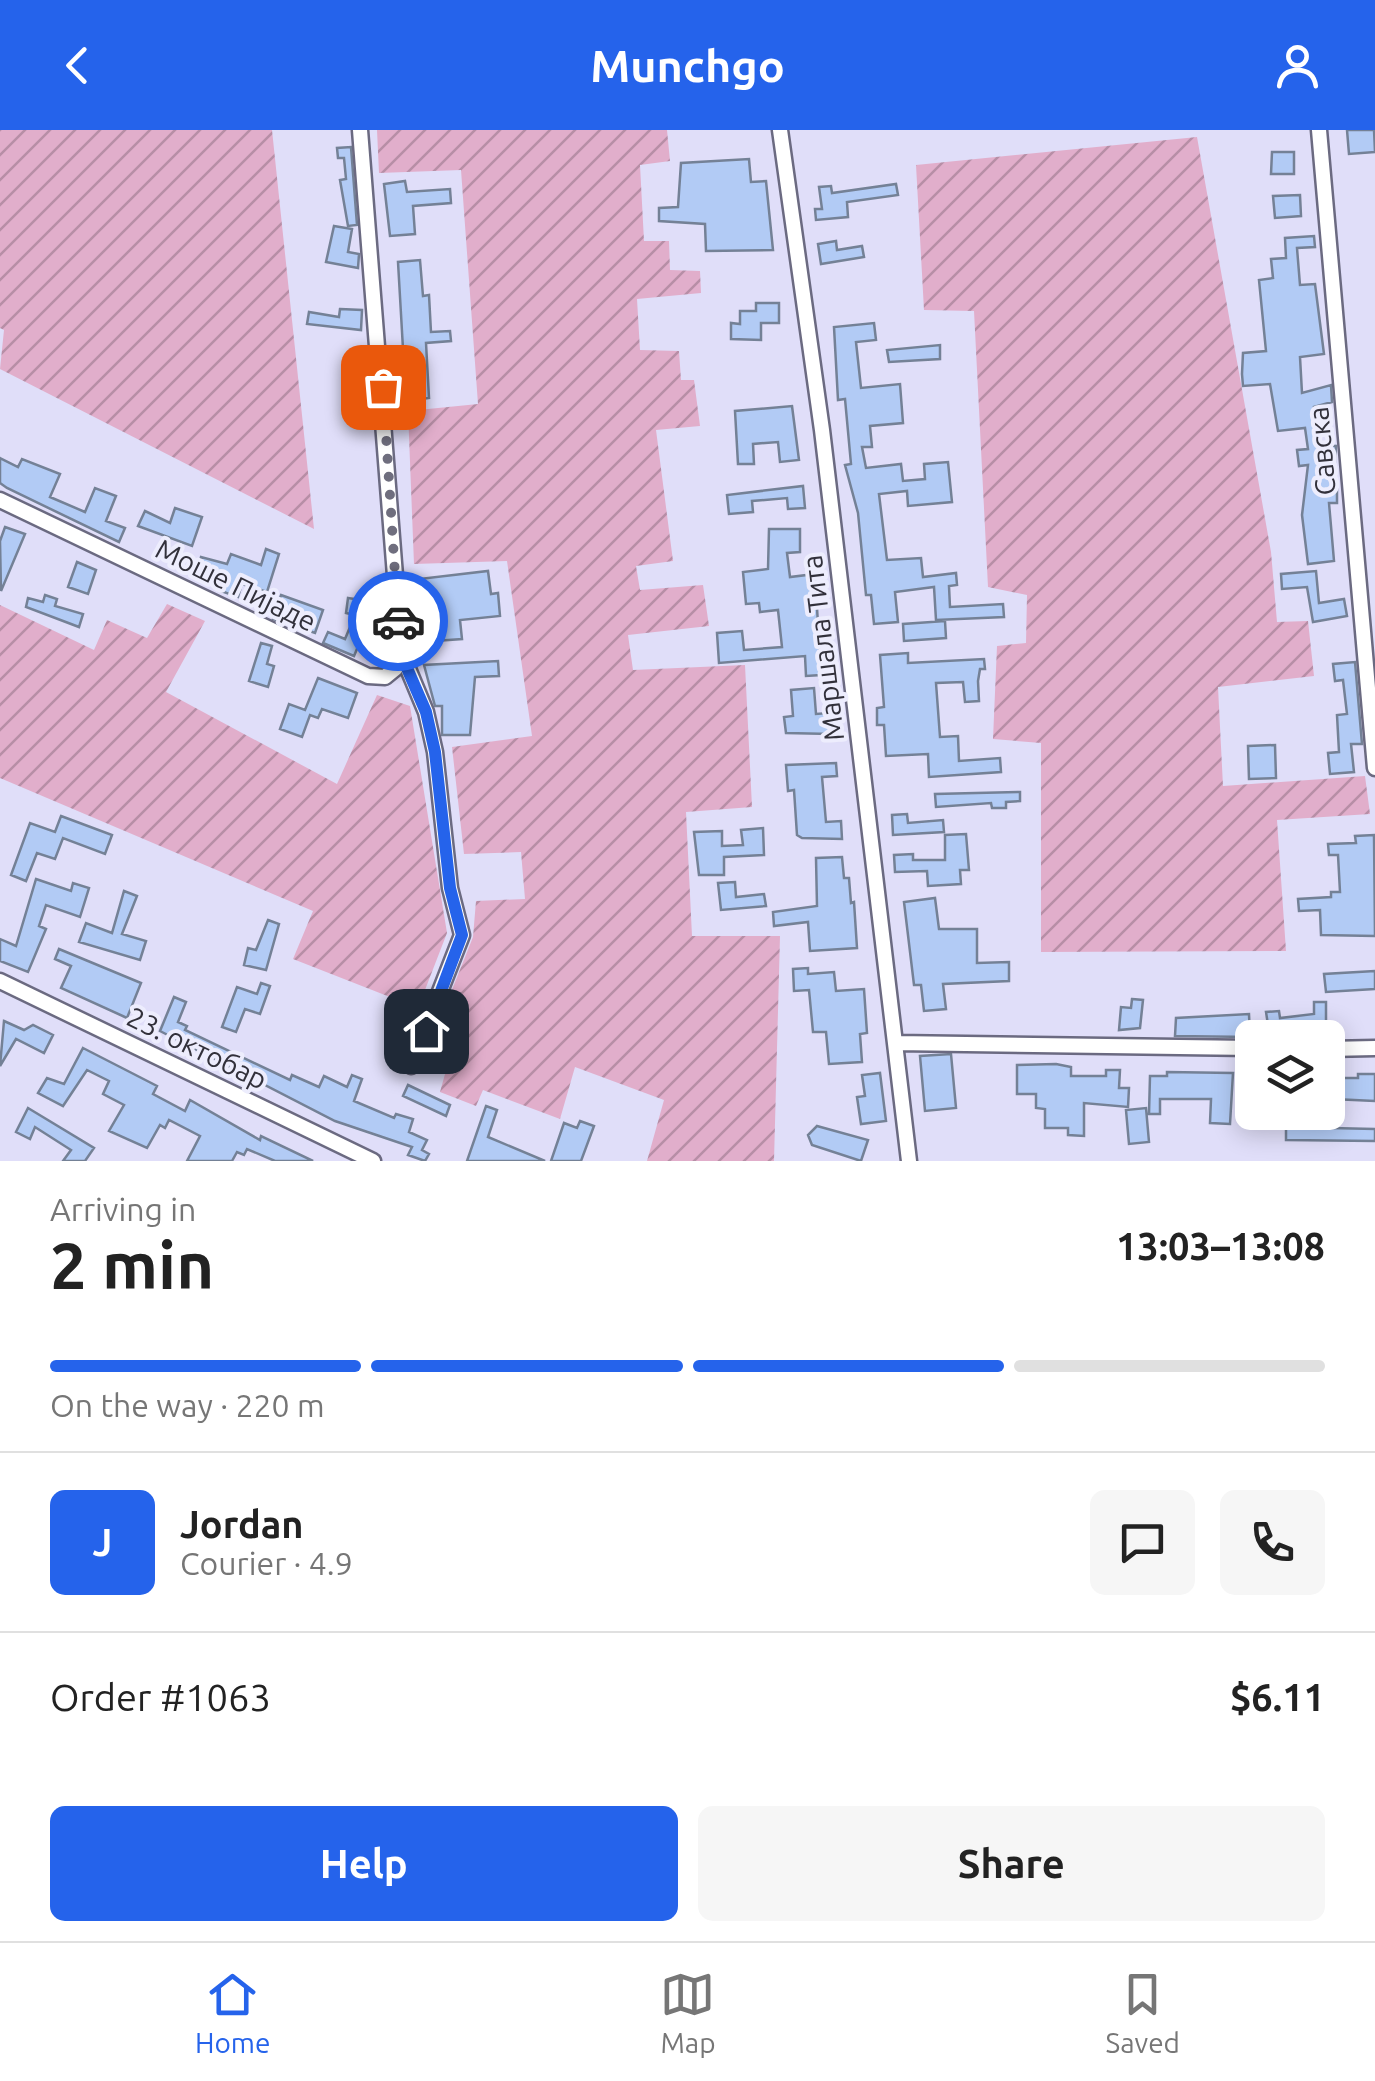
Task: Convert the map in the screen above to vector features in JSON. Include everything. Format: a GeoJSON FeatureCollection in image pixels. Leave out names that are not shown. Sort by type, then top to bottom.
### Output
{"type":"FeatureCollection","features":[{"type":"Feature","properties":{"kind":"street"},"geometry":{"type":"LineString","coordinates":[[360,130],[400,652],[426,712],[435,752],[450,888],[462,935],[411,1066]]}},
{"type":"Feature","properties":{"kind":"street","name":"Маршала Тита"},"geometry":{"type":"LineString","coordinates":[[780,130],[822,430],[909,1161]]}},
{"type":"Feature","properties":{"kind":"street","name":"Савска"},"geometry":{"type":"LineString","coordinates":[[1319,130],[1375,768]]}},
{"type":"Feature","properties":{"kind":"street","name":"Моше Пијаде"},"geometry":{"type":"LineString","coordinates":[[0,500],[368,676],[385,677],[391,673],[400,652]]}},
{"type":"Feature","properties":{"kind":"street","name":"23. октобар"},"geometry":{"type":"LineString","coordinates":[[0,980],[373,1161]]}},
{"type":"Feature","properties":{"kind":"street"},"geometry":{"type":"LineString","coordinates":[[896,1043],[1235,1048]]}},
{"type":"Feature","properties":{"kind":"street"},"geometry":{"type":"LineString","coordinates":[[1345,1049],[1375,1048]]}},
{"type":"Feature","properties":{"kind":"shaded area"},"geometry":{"type":"Polygon","coordinates":[[[0,130],[272,130],[314,529],[0,369],[4,330],[0,328],[0,130]]]}},
{"type":"Feature","properties":{"kind":"shaded area"},"geometry":{"type":"Polygon","coordinates":[[[377,130],[667,130],[670,161],[640,165],[644,241],[669,241],[670,270],[700,271],[701,293],[637,299],[640,350],[679,351],[681,380],[694,380],[700,426],[656,430],[673,561],[636,566],[640,590],[703,585],[709,626],[628,635],[633,670],[745,665],[752,807],[686,812],[692,936],[780,936],[774,1161],[647,1161],[664,1100],[575,1067],[560,1119],[483,1090],[476,1106],[440,1092],[445,1074],[422,1065],[473,937],[476,901],[525,899],[521,852],[464,854],[452,747],[532,736],[507,561],[414,564],[408,411],[478,404],[461,170],[379,173],[377,130]]]}},
{"type":"Feature","properties":{"kind":"shaded area"},"geometry":{"type":"Polygon","coordinates":[[[1197,137],[1271,552],[1277,622],[1308,621],[1314,676],[1218,687],[1223,786],[1365,776],[1370,814],[1277,820],[1286,951],[1041,952],[1041,743],[993,739],[997,646],[1026,643],[1027,595],[988,587],[974,311],[924,310],[916,165],[1197,137]]]}},
{"type":"Feature","properties":{"kind":"shaded area"},"geometry":{"type":"Polygon","coordinates":[[[167,604],[205,621],[166,692],[337,784],[377,695],[410,706],[447,933],[418,1008],[293,959],[313,911],[0,778],[0,605],[94,650],[107,620],[147,638],[167,604]]]}},
{"type":"Feature","properties":{"kind":"building"},"geometry":{"type":"Polygon","coordinates":[[[1347,130],[1374,130],[1375,152],[1349,154],[1347,130]]]}},
{"type":"Feature","properties":{"kind":"building"},"geometry":{"type":"Polygon","coordinates":[[[351,147],[357,225],[348,226],[340,180],[346,179],[344,158],[338,158],[337,148],[351,147]]]}},
{"type":"Feature","properties":{"kind":"building"},"geometry":{"type":"Polygon","coordinates":[[[1272,152],[1294,152],[1294,174],[1271,174],[1272,152]]]}},
{"type":"Feature","properties":{"kind":"building"},"geometry":{"type":"Polygon","coordinates":[[[749,159],[751,182],[766,181],[773,250],[706,251],[705,224],[659,221],[659,208],[678,207],[681,163],[749,159]]]}},
{"type":"Feature","properties":{"kind":"building"},"geometry":{"type":"Polygon","coordinates":[[[405,181],[407,192],[450,189],[451,203],[413,206],[415,234],[390,236],[384,184],[405,181]]]}},
{"type":"Feature","properties":{"kind":"building"},"geometry":{"type":"Polygon","coordinates":[[[896,184],[898,195],[847,202],[848,217],[816,220],[815,209],[822,209],[819,187],[831,186],[832,193],[896,184]]]}},
{"type":"Feature","properties":{"kind":"building"},"geometry":{"type":"Polygon","coordinates":[[[1300,195],[1301,216],[1275,218],[1273,196],[1300,195]]]}},
{"type":"Feature","properties":{"kind":"building"},"geometry":{"type":"Polygon","coordinates":[[[334,226],[352,229],[348,252],[359,254],[358,268],[326,262],[334,226]]]}},
{"type":"Feature","properties":{"kind":"building"},"geometry":{"type":"Polygon","coordinates":[[[1314,236],[1315,247],[1297,248],[1300,285],[1315,284],[1324,354],[1300,357],[1302,393],[1331,385],[1332,402],[1314,407],[1318,445],[1336,446],[1333,489],[1337,489],[1337,503],[1329,503],[1334,561],[1308,564],[1302,515],[1308,465],[1299,466],[1297,450],[1308,449],[1305,428],[1278,431],[1270,384],[1243,386],[1242,374],[1243,353],[1266,351],[1259,280],[1273,278],[1271,259],[1286,258],[1285,238],[1314,236]]]}},
{"type":"Feature","properties":{"kind":"building"},"geometry":{"type":"Polygon","coordinates":[[[836,241],[837,250],[862,246],[864,257],[821,264],[818,244],[836,241]]]}},
{"type":"Feature","properties":{"kind":"building"},"geometry":{"type":"Polygon","coordinates":[[[420,260],[423,296],[429,295],[431,332],[450,331],[451,341],[426,343],[429,398],[406,401],[398,262],[420,260]]]}},
{"type":"Feature","properties":{"kind":"building"},"geometry":{"type":"Polygon","coordinates":[[[756,303],[779,303],[779,323],[761,323],[761,340],[731,339],[731,323],[740,324],[740,311],[756,311],[756,303]]]}},
{"type":"Feature","properties":{"kind":"building"},"geometry":{"type":"Polygon","coordinates":[[[340,309],[362,310],[361,330],[307,324],[309,312],[339,317],[340,309]]]}},
{"type":"Feature","properties":{"kind":"building"},"geometry":{"type":"Polygon","coordinates":[[[874,323],[876,340],[856,342],[861,388],[900,384],[903,423],[870,426],[872,447],[862,447],[866,468],[901,464],[903,481],[925,479],[924,464],[948,462],[952,502],[908,506],[907,491],[879,494],[887,560],[921,558],[923,577],[956,573],[957,585],[949,586],[950,607],[1003,604],[1004,617],[936,620],[934,587],[895,592],[898,622],[874,624],[871,595],[866,595],[858,513],[845,465],[851,464],[845,399],[838,400],[834,327],[874,323]]]}},
{"type":"Feature","properties":{"kind":"building"},"geometry":{"type":"Polygon","coordinates":[[[940,345],[940,359],[889,362],[887,350],[940,345]]]}},
{"type":"Feature","properties":{"kind":"building"},"geometry":{"type":"Polygon","coordinates":[[[792,406],[799,460],[780,462],[778,442],[753,444],[754,464],[738,464],[735,411],[792,406]]]}},
{"type":"Feature","properties":{"kind":"building"},"geometry":{"type":"Polygon","coordinates":[[[0,458],[18,467],[22,459],[60,474],[50,497],[85,512],[95,488],[116,496],[106,521],[125,528],[119,542],[7,488],[0,483],[0,458]]]}},
{"type":"Feature","properties":{"kind":"building"},"geometry":{"type":"Polygon","coordinates":[[[803,486],[805,508],[788,509],[787,498],[752,501],[753,512],[729,514],[727,495],[803,486]]]}},
{"type":"Feature","properties":{"kind":"building"},"geometry":{"type":"Polygon","coordinates":[[[175,508],[202,517],[192,546],[138,526],[145,511],[170,523],[175,508]]]}},
{"type":"Feature","properties":{"kind":"building"},"geometry":{"type":"Polygon","coordinates":[[[5,527],[25,534],[1,591],[0,541],[5,527]]]}},
{"type":"Feature","properties":{"kind":"building"},"geometry":{"type":"Polygon","coordinates":[[[769,529],[800,529],[800,552],[787,553],[790,577],[815,574],[821,675],[806,676],[805,656],[719,663],[717,633],[742,631],[744,650],[782,647],[778,610],[760,612],[759,603],[746,604],[743,572],[768,569],[769,529]]]}},
{"type":"Feature","properties":{"kind":"building"},"geometry":{"type":"Polygon","coordinates":[[[266,549],[279,554],[267,592],[242,584],[238,597],[218,590],[221,581],[196,574],[201,557],[227,564],[231,554],[261,565],[266,549]]]}},
{"type":"Feature","properties":{"kind":"building"},"geometry":{"type":"Polygon","coordinates":[[[77,562],[96,570],[88,594],[68,587],[77,562]]]}},
{"type":"Feature","properties":{"kind":"building"},"geometry":{"type":"Polygon","coordinates":[[[488,571],[491,594],[498,593],[500,616],[460,620],[462,639],[421,642],[419,579],[488,571]]]}},
{"type":"Feature","properties":{"kind":"building"},"geometry":{"type":"Polygon","coordinates":[[[1316,571],[1319,603],[1344,599],[1347,616],[1313,622],[1307,587],[1282,589],[1281,574],[1316,571]]]}},
{"type":"Feature","properties":{"kind":"building"},"geometry":{"type":"Polygon","coordinates":[[[45,595],[57,599],[55,606],[83,614],[79,627],[26,607],[28,598],[43,602],[45,595]]]}},
{"type":"Feature","properties":{"kind":"building"},"geometry":{"type":"Polygon","coordinates":[[[281,595],[323,610],[315,633],[273,619],[281,595]]]}},
{"type":"Feature","properties":{"kind":"building"},"geometry":{"type":"Polygon","coordinates":[[[348,598],[387,604],[383,629],[389,630],[386,652],[359,644],[354,656],[323,643],[328,632],[345,639],[355,615],[346,613],[348,598]]]}},
{"type":"Feature","properties":{"kind":"building"},"geometry":{"type":"Polygon","coordinates":[[[945,621],[946,638],[904,641],[903,624],[945,621]]]}},
{"type":"Feature","properties":{"kind":"building"},"geometry":{"type":"Polygon","coordinates":[[[261,643],[272,646],[267,664],[274,666],[268,687],[249,681],[261,643]]]}},
{"type":"Feature","properties":{"kind":"building"},"geometry":{"type":"Polygon","coordinates":[[[908,653],[908,663],[984,659],[985,669],[980,669],[978,681],[979,701],[965,702],[963,682],[936,683],[940,737],[958,736],[959,761],[1000,758],[1001,772],[929,777],[928,754],[886,756],[884,725],[877,725],[877,708],[884,707],[880,655],[908,653]]]}},
{"type":"Feature","properties":{"kind":"building"},"geometry":{"type":"Polygon","coordinates":[[[498,661],[499,676],[475,677],[470,735],[442,735],[442,706],[435,706],[424,665],[498,661]]]}},
{"type":"Feature","properties":{"kind":"building"},"geometry":{"type":"Polygon","coordinates":[[[1355,662],[1362,744],[1351,744],[1354,772],[1330,774],[1328,753],[1339,752],[1337,715],[1347,714],[1343,680],[1335,681],[1333,664],[1355,662]]]}},
{"type":"Feature","properties":{"kind":"building"},"geometry":{"type":"Polygon","coordinates":[[[318,678],[357,693],[348,718],[322,709],[318,718],[310,715],[302,737],[280,729],[289,704],[305,710],[318,678]]]}},
{"type":"Feature","properties":{"kind":"building"},"geometry":{"type":"Polygon","coordinates":[[[814,688],[816,714],[829,713],[831,734],[786,733],[784,717],[793,716],[791,690],[814,688]]]}},
{"type":"Feature","properties":{"kind":"building"},"geometry":{"type":"Polygon","coordinates":[[[1275,745],[1276,778],[1249,779],[1248,746],[1275,745]]]}},
{"type":"Feature","properties":{"kind":"building"},"geometry":{"type":"Polygon","coordinates":[[[836,763],[837,776],[822,777],[826,822],[841,821],[842,839],[802,838],[797,835],[794,790],[788,791],[786,765],[836,763]]]}},
{"type":"Feature","properties":{"kind":"building"},"geometry":{"type":"Polygon","coordinates":[[[1020,792],[1020,801],[1006,802],[1006,808],[992,808],[991,803],[936,807],[935,794],[1020,792]]]}},
{"type":"Feature","properties":{"kind":"building"},"geometry":{"type":"Polygon","coordinates":[[[907,814],[908,823],[943,820],[944,832],[893,835],[892,815],[907,814]]]}},
{"type":"Feature","properties":{"kind":"building"},"geometry":{"type":"Polygon","coordinates":[[[61,816],[112,835],[105,854],[63,838],[55,859],[37,853],[26,881],[11,875],[30,823],[55,832],[61,816]]]}},
{"type":"Feature","properties":{"kind":"building"},"geometry":{"type":"Polygon","coordinates":[[[763,828],[764,855],[724,857],[724,875],[699,875],[694,832],[722,831],[722,846],[743,845],[741,830],[763,828]]]}},
{"type":"Feature","properties":{"kind":"building"},"geometry":{"type":"Polygon","coordinates":[[[966,834],[969,870],[960,870],[961,884],[928,886],[927,871],[895,872],[894,855],[913,854],[913,860],[945,860],[945,835],[966,834]]]}},
{"type":"Feature","properties":{"kind":"building"},"geometry":{"type":"Polygon","coordinates":[[[1374,835],[1375,936],[1321,935],[1320,910],[1299,911],[1298,899],[1331,897],[1331,892],[1340,892],[1338,855],[1329,855],[1328,844],[1356,843],[1355,836],[1374,835]]]}},
{"type":"Feature","properties":{"kind":"building"},"geometry":{"type":"Polygon","coordinates":[[[842,857],[844,878],[849,878],[851,903],[854,902],[857,948],[810,951],[808,922],[774,926],[773,912],[817,906],[816,858],[842,857]]]}},
{"type":"Feature","properties":{"kind":"building"},"geometry":{"type":"Polygon","coordinates":[[[36,879],[71,891],[73,883],[89,888],[80,917],[46,905],[39,926],[46,929],[28,972],[0,961],[0,939],[16,946],[36,879]]]}},
{"type":"Feature","properties":{"kind":"building"},"geometry":{"type":"Polygon","coordinates":[[[735,882],[736,897],[764,894],[766,906],[721,910],[718,883],[735,882]]]}},
{"type":"Feature","properties":{"kind":"building"},"geometry":{"type":"Polygon","coordinates":[[[124,891],[137,896],[122,934],[146,941],[140,960],[79,942],[86,923],[112,933],[124,891]]]}},
{"type":"Feature","properties":{"kind":"building"},"geometry":{"type":"Polygon","coordinates":[[[935,898],[939,929],[977,929],[977,963],[1009,962],[1009,981],[943,984],[946,1009],[924,1011],[921,985],[914,985],[904,902],[935,898]]]}},
{"type":"Feature","properties":{"kind":"building"},"geometry":{"type":"Polygon","coordinates":[[[268,920],[279,924],[266,970],[244,965],[248,948],[256,950],[268,920]]]}},
{"type":"Feature","properties":{"kind":"building"},"geometry":{"type":"Polygon","coordinates":[[[59,949],[141,983],[127,1018],[61,988],[71,966],[55,959],[59,949]]]}},
{"type":"Feature","properties":{"kind":"building"},"geometry":{"type":"Polygon","coordinates":[[[808,968],[808,974],[834,972],[836,991],[864,989],[867,1033],[860,1034],[862,1062],[829,1064],[826,1032],[813,1032],[809,990],[794,991],[793,969],[808,968]]]}},
{"type":"Feature","properties":{"kind":"building"},"geometry":{"type":"Polygon","coordinates":[[[1375,971],[1375,989],[1326,992],[1324,974],[1375,971]]]}},
{"type":"Feature","properties":{"kind":"building"},"geometry":{"type":"Polygon","coordinates":[[[261,983],[270,986],[260,1014],[245,1009],[236,1032],[222,1027],[237,987],[257,994],[261,983]]]}},
{"type":"Feature","properties":{"kind":"building"},"geometry":{"type":"Polygon","coordinates":[[[174,997],[186,1002],[178,1022],[187,1026],[185,1030],[290,1080],[292,1075],[319,1087],[324,1076],[347,1087],[352,1075],[362,1079],[354,1101],[394,1118],[396,1114],[413,1119],[409,1132],[427,1140],[422,1150],[429,1154],[425,1161],[408,1155],[412,1147],[335,1121],[160,1031],[174,997]]]}},
{"type":"Feature","properties":{"kind":"building"},"geometry":{"type":"Polygon","coordinates":[[[1132,999],[1143,1000],[1140,1028],[1119,1030],[1121,1007],[1131,1008],[1132,999]]]}},
{"type":"Feature","properties":{"kind":"building"},"geometry":{"type":"Polygon","coordinates":[[[1314,1002],[1326,1002],[1326,1020],[1267,1020],[1266,1012],[1279,1011],[1280,1018],[1314,1014],[1314,1002]]]}},
{"type":"Feature","properties":{"kind":"building"},"geometry":{"type":"Polygon","coordinates":[[[1249,1014],[1249,1020],[1235,1020],[1235,1037],[1175,1036],[1176,1018],[1249,1014]]]}},
{"type":"Feature","properties":{"kind":"building"},"geometry":{"type":"Polygon","coordinates":[[[4,1021],[24,1030],[33,1025],[53,1035],[44,1053],[16,1039],[0,1066],[4,1021]]]}},
{"type":"Feature","properties":{"kind":"building"},"geometry":{"type":"Polygon","coordinates":[[[83,1048],[157,1086],[153,1094],[185,1111],[190,1100],[260,1140],[261,1136],[313,1161],[275,1161],[247,1149],[244,1155],[237,1152],[232,1161],[187,1161],[200,1136],[169,1120],[165,1128],[160,1125],[147,1148],[109,1131],[124,1105],[103,1094],[109,1081],[87,1070],[63,1106],[38,1093],[47,1078],[64,1084],[83,1048]]]}},
{"type":"Feature","properties":{"kind":"building"},"geometry":{"type":"Polygon","coordinates":[[[951,1054],[956,1108],[925,1111],[920,1056],[951,1054]]]}},
{"type":"Feature","properties":{"kind":"building"},"geometry":{"type":"Polygon","coordinates":[[[1017,1065],[1071,1067],[1071,1076],[1106,1076],[1106,1070],[1120,1070],[1119,1088],[1129,1088],[1128,1107],[1084,1103],[1084,1136],[1068,1135],[1068,1128],[1045,1128],[1045,1109],[1036,1108],[1036,1094],[1017,1094],[1017,1065]]]}},
{"type":"Feature","properties":{"kind":"building"},"geometry":{"type":"Polygon","coordinates":[[[1167,1072],[1233,1073],[1230,1124],[1210,1123],[1211,1099],[1160,1099],[1160,1114],[1149,1114],[1150,1076],[1167,1076],[1167,1072]]]}},
{"type":"Feature","properties":{"kind":"building"},"geometry":{"type":"Polygon","coordinates":[[[880,1073],[886,1121],[861,1124],[857,1097],[865,1096],[862,1075],[880,1073]]]}},
{"type":"Feature","properties":{"kind":"building"},"geometry":{"type":"Polygon","coordinates":[[[1358,1074],[1375,1074],[1375,1101],[1345,1100],[1345,1078],[1358,1078],[1358,1074]]]}},
{"type":"Feature","properties":{"kind":"building"},"geometry":{"type":"Polygon","coordinates":[[[408,1085],[450,1105],[446,1116],[403,1096],[408,1085]]]}},
{"type":"Feature","properties":{"kind":"building"},"geometry":{"type":"Polygon","coordinates":[[[486,1106],[497,1110],[488,1137],[545,1161],[467,1161],[486,1106]]]}},
{"type":"Feature","properties":{"kind":"building"},"geometry":{"type":"Polygon","coordinates":[[[28,1108],[94,1148],[85,1161],[63,1161],[71,1150],[35,1127],[30,1139],[16,1132],[28,1108]]]}},
{"type":"Feature","properties":{"kind":"building"},"geometry":{"type":"Polygon","coordinates":[[[1146,1108],[1149,1142],[1129,1144],[1126,1110],[1146,1108]]]}},
{"type":"Feature","properties":{"kind":"building"},"geometry":{"type":"Polygon","coordinates":[[[580,1121],[594,1126],[581,1161],[551,1161],[564,1123],[577,1128],[580,1121]]]}},
{"type":"Feature","properties":{"kind":"building"},"geometry":{"type":"Polygon","coordinates":[[[817,1126],[868,1140],[861,1161],[812,1145],[808,1135],[817,1126]]]}},
{"type":"Feature","properties":{"kind":"building"},"geometry":{"type":"Polygon","coordinates":[[[1375,1129],[1375,1141],[1286,1140],[1286,1130],[1375,1129]]]}},
{"type":"Feature","properties":{"kind":"way so far"},"geometry":{"type":"LineString","coordinates":[[383,387],[398,621]]}},
{"type":"Feature","properties":{"kind":"route"},"geometry":{"type":"LineString","coordinates":[[398,621],[400,652],[426,712],[435,752],[442,837],[462,935],[426,1031]]}}]}
